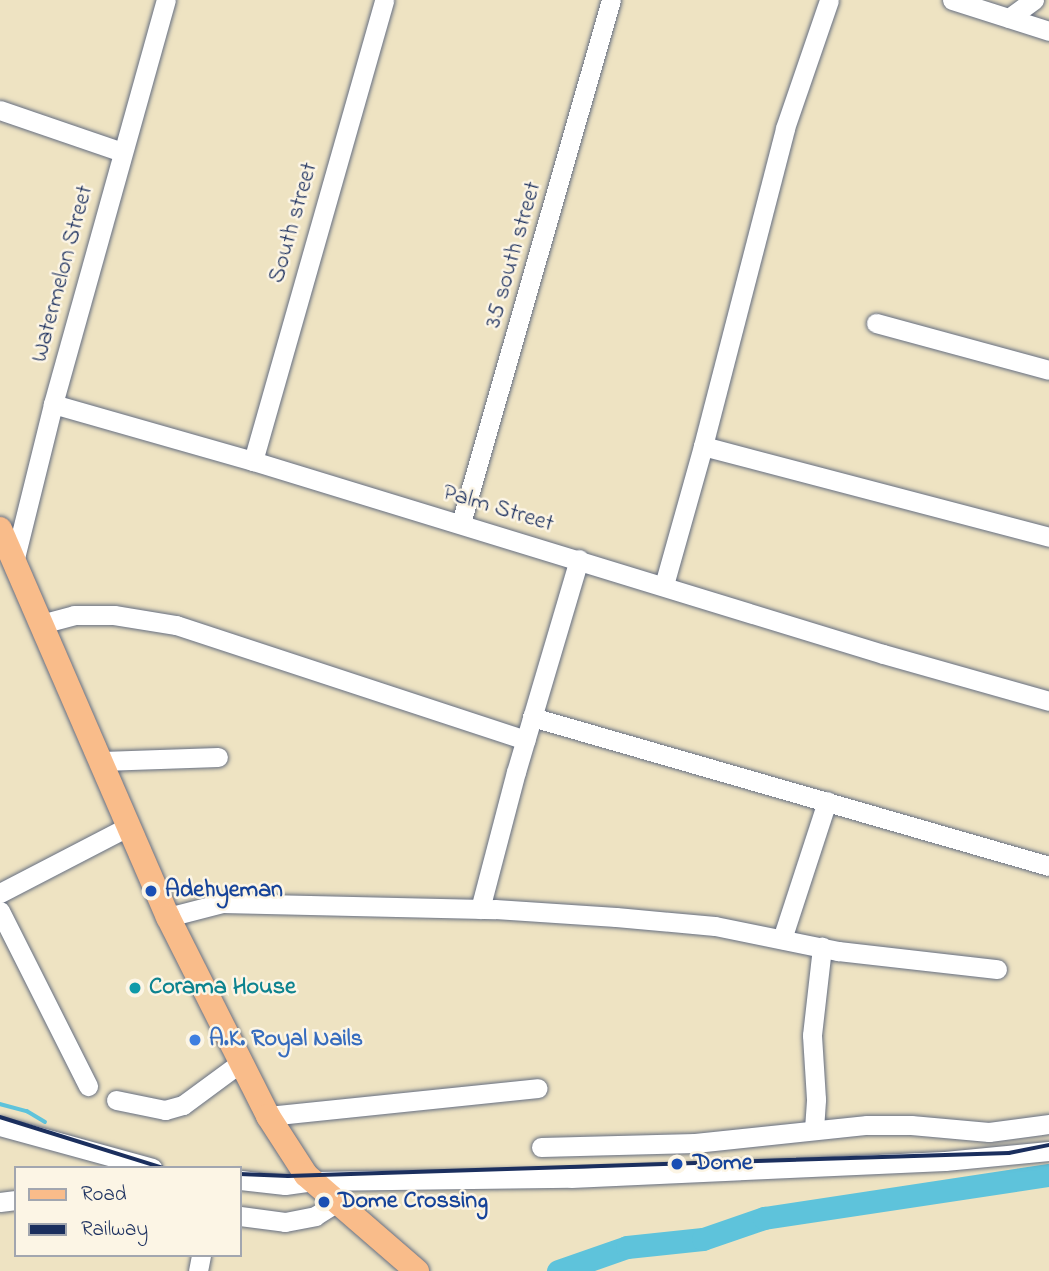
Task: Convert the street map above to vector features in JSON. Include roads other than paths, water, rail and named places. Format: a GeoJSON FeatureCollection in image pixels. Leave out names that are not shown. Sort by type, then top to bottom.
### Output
{"type":"FeatureCollection","features":[{"type":"Feature","properties":{"kind":"main road"},"geometry":{"type":"LineString","coordinates":[[0,529],[168,917],[268,1116],[312,1181],[418,1271]]}},
{"type":"Feature","properties":{"kind":"street","name":"Watermelon Street"},"geometry":{"type":"LineString","coordinates":[[14,562],[53,404],[166,0]]}},
{"type":"Feature","properties":{"kind":"street","name":"South street"},"geometry":{"type":"LineString","coordinates":[[253,461],[384,0]]}},
{"type":"Feature","properties":{"kind":"street","name":"35 south street"},"geometry":{"type":"LineString","coordinates":[[461,523],[611,0]]}},
{"type":"Feature","properties":{"kind":"street"},"geometry":{"type":"LineString","coordinates":[[664,584],[703,446],[785,128],[829,0]]}},
{"type":"Feature","properties":{"kind":"street"},"geometry":{"type":"LineString","coordinates":[[952,0],[1049,31]]}},
{"type":"Feature","properties":{"kind":"street"},"geometry":{"type":"LineString","coordinates":[[1009,18],[1034,0]]}},
{"type":"Feature","properties":{"kind":"street"},"geometry":{"type":"LineString","coordinates":[[0,110],[122,152]]}},
{"type":"Feature","properties":{"kind":"street"},"geometry":{"type":"LineString","coordinates":[[876,323],[1049,370]]}},
{"type":"Feature","properties":{"kind":"street","name":"Palm Street"},"geometry":{"type":"LineString","coordinates":[[53,404],[579,559],[480,909]]}},
{"type":"Feature","properties":{"kind":"street"},"geometry":{"type":"LineString","coordinates":[[703,446],[1049,537]]}},
{"type":"Feature","properties":{"kind":"street"},"geometry":{"type":"LineString","coordinates":[[579,559],[883,654],[1049,701]]}},
{"type":"Feature","properties":{"kind":"street"},"geometry":{"type":"LineString","coordinates":[[41,624],[74,615],[114,615],[176,625],[526,740]]}},
{"type":"Feature","properties":{"kind":"street"},"geometry":{"type":"LineString","coordinates":[[533,717],[827,801],[989,852],[1049,866]]}},
{"type":"Feature","properties":{"kind":"street"},"geometry":{"type":"LineString","coordinates":[[102,761],[218,757]]}},
{"type":"Feature","properties":{"kind":"street"},"geometry":{"type":"LineString","coordinates":[[782,939],[827,801]]}},
{"type":"Feature","properties":{"kind":"street"},"geometry":{"type":"LineString","coordinates":[[0,893],[129,826]]}},
{"type":"Feature","properties":{"kind":"street"},"geometry":{"type":"LineString","coordinates":[[168,917],[222,903],[480,909],[703,925],[822,947],[997,969]]}},
{"type":"Feature","properties":{"kind":"street"},"geometry":{"type":"LineString","coordinates":[[0,911],[88,1086]]}},
{"type":"Feature","properties":{"kind":"street"},"geometry":{"type":"LineString","coordinates":[[814,1129],[816,1099],[813,1035],[822,947]]}},
{"type":"Feature","properties":{"kind":"street"},"geometry":{"type":"LineString","coordinates":[[116,1100],[165,1110],[183,1105],[240,1063]]}},
{"type":"Feature","properties":{"kind":"street"},"geometry":{"type":"LineString","coordinates":[[268,1116],[363,1109],[538,1088]]}},
{"type":"Feature","properties":{"kind":"street"},"geometry":{"type":"LineString","coordinates":[[541,1147],[695,1143],[814,1129],[911,1125],[989,1132],[1049,1124]]}},
{"type":"Feature","properties":{"kind":"street"},"geometry":{"type":"LineString","coordinates":[[0,1126],[145,1166]]}},
{"type":"Feature","properties":{"kind":"street"},"geometry":{"type":"LineString","coordinates":[[242,1180],[285,1185],[312,1181],[571,1178],[946,1161],[1049,1151]]}},
{"type":"Feature","properties":{"kind":"street"},"geometry":{"type":"LineString","coordinates":[[242,1216],[285,1222],[315,1216],[336,1203]]}},
{"type":"Feature","properties":{"kind":"waterway"},"geometry":{"type":"LineString","coordinates":[[0,1104],[27,1111],[45,1122]]}},
{"type":"Feature","properties":{"kind":"waterway"},"geometry":{"type":"LineString","coordinates":[[558,1271],[627,1247],[703,1239],[764,1218],[1049,1175]]}},
{"type":"Feature","properties":{"kind":"railway"},"geometry":{"type":"LineString","coordinates":[[0,1117],[158,1166]]}},
{"type":"Feature","properties":{"kind":"railway"},"geometry":{"type":"LineString","coordinates":[[242,1174],[288,1176],[1009,1153],[1049,1145]]}},
{"type":"Feature","properties":{"kind":"place","name":"Adehyeman"},"geometry":{"type":"Point","coordinates":[151,891]}},
{"type":"Feature","properties":{"kind":"place","name":"Corama House"},"geometry":{"type":"Point","coordinates":[135,988]}},
{"type":"Feature","properties":{"kind":"place","name":"A.K. Royal Nails"},"geometry":{"type":"Point","coordinates":[195,1040]}},
{"type":"Feature","properties":{"kind":"place","name":"Dome"},"geometry":{"type":"Point","coordinates":[677,1164]}},
{"type":"Feature","properties":{"kind":"place","name":"Dome Crossing"},"geometry":{"type":"Point","coordinates":[324,1202]}}]}
